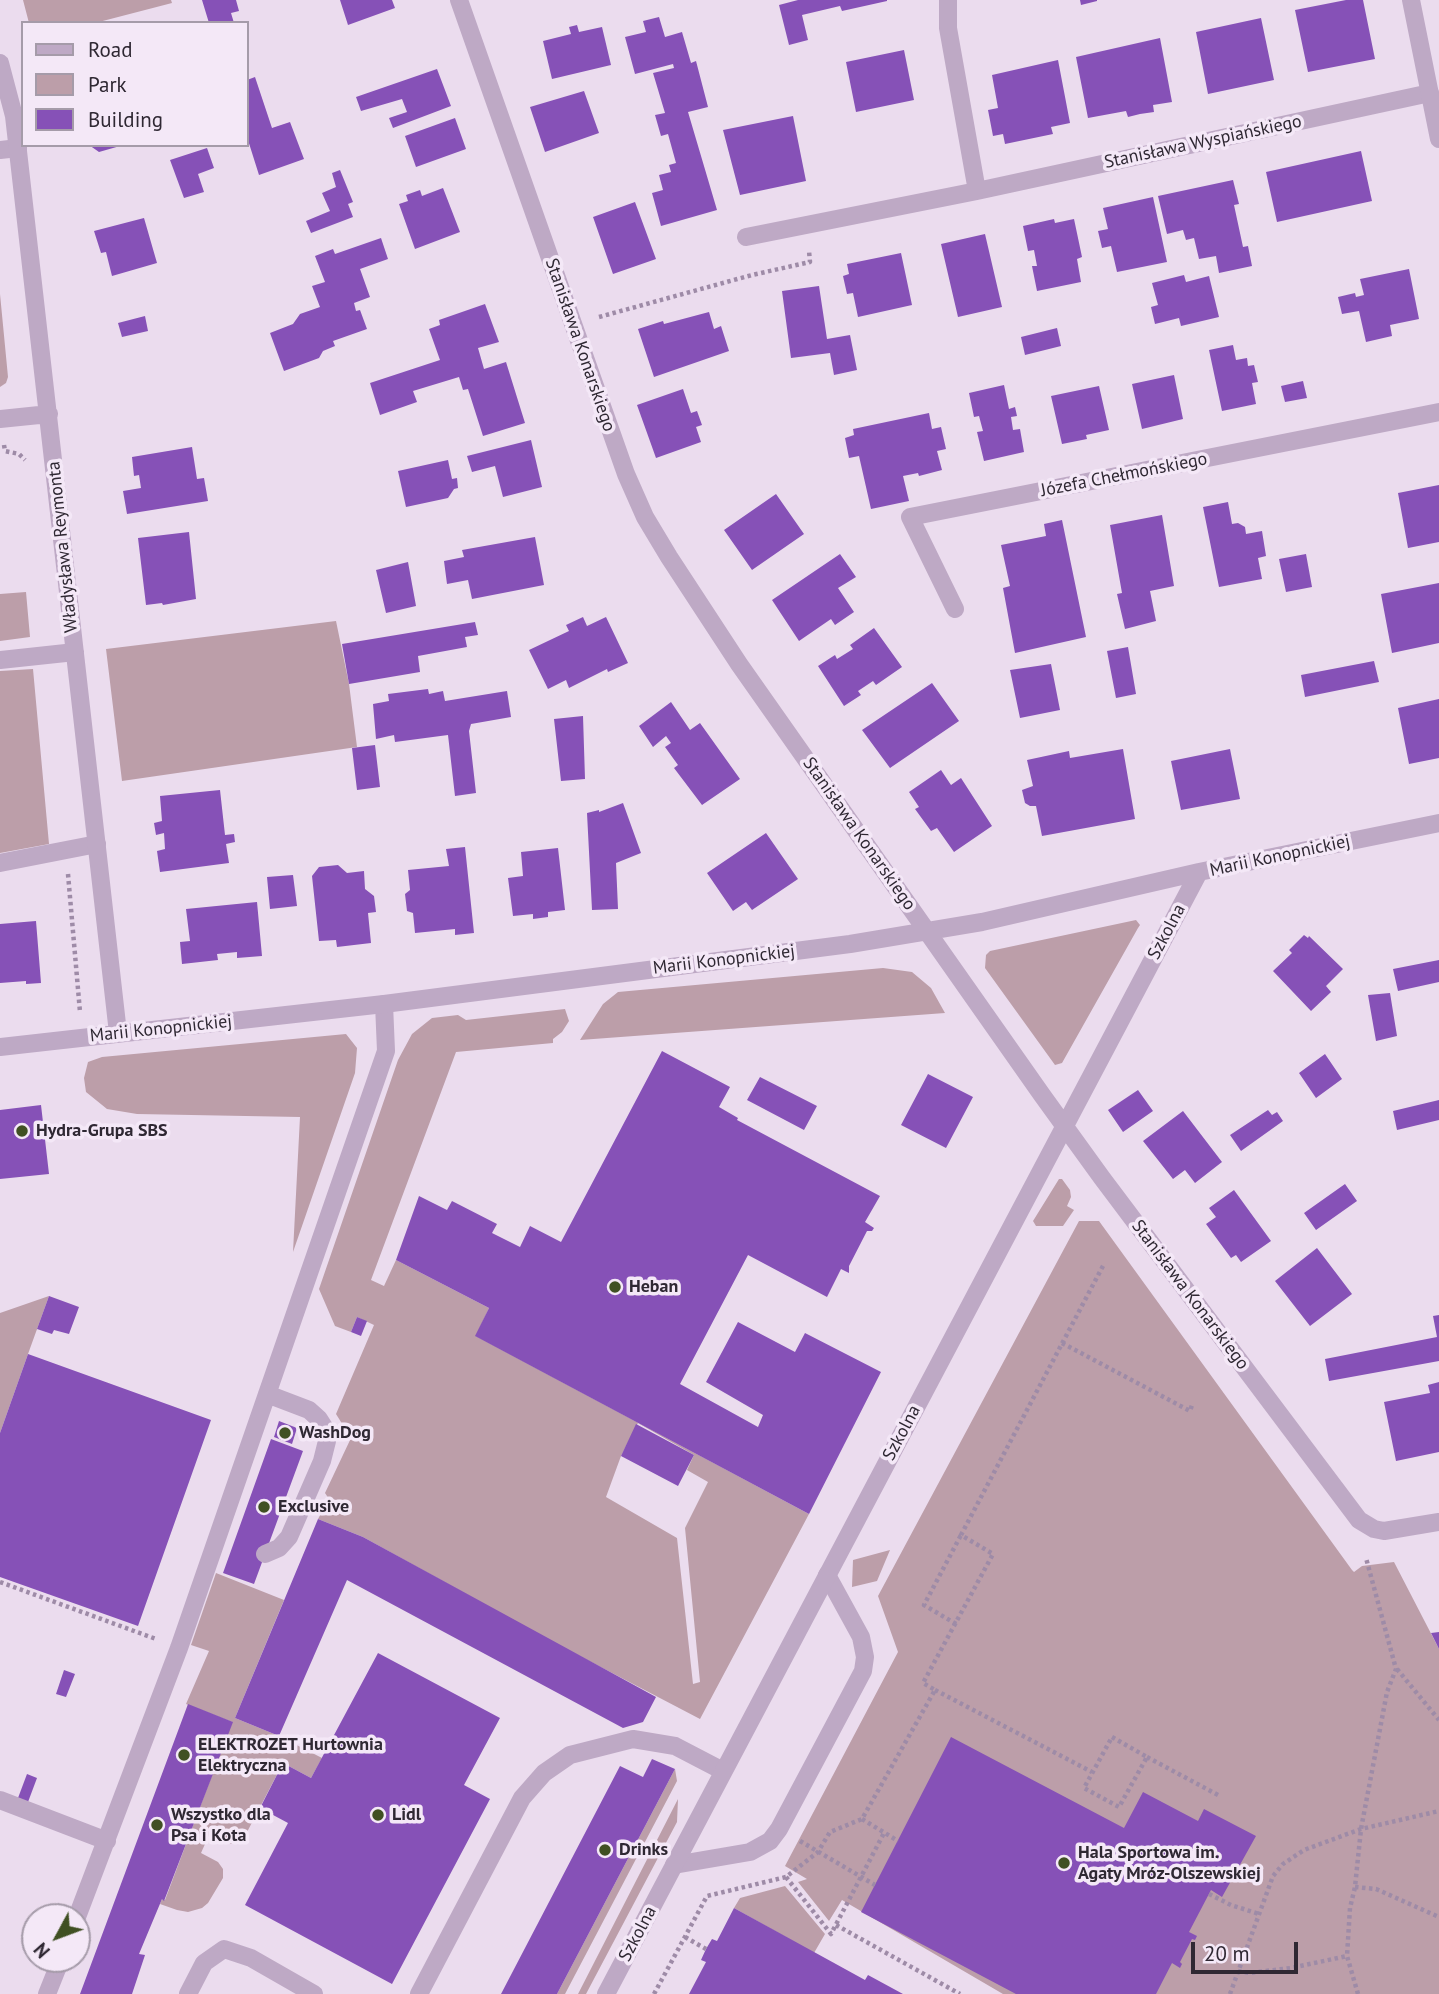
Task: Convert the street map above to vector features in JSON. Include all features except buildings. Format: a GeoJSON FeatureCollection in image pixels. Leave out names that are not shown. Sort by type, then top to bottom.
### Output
{"type":"FeatureCollection","features":[{"type":"Feature","properties":{"kind":"street","name":"Stanisława Konarskiego"},"geometry":{"type":"LineString","coordinates":[[459,0],[621,461],[645,517],[739,664],[1065,1126],[1359,1520],[1374,1529],[1384,1531],[1439,1522]]}},
{"type":"Feature","properties":{"kind":"street"},"geometry":{"type":"LineString","coordinates":[[948,0],[948,28],[977,191]]}},
{"type":"Feature","properties":{"kind":"street"},"geometry":{"type":"LineString","coordinates":[[1411,0],[1439,139]]}},
{"type":"Feature","properties":{"kind":"street","name":"Władysława Reymonta"},"geometry":{"type":"LineString","coordinates":[[0,63],[14,116],[9,149],[49,414],[118,1033]]}},
{"type":"Feature","properties":{"kind":"street","name":"Stanisława Wyspiańskiego"},"geometry":{"type":"LineString","coordinates":[[746,237],[977,191],[1430,93]]}},
{"type":"Feature","properties":{"kind":"street","name":"Józefa Chełmońskiego"},"geometry":{"type":"LineString","coordinates":[[955,610],[910,517],[1439,412]]}},
{"type":"Feature","properties":{"kind":"street"},"geometry":{"type":"LineString","coordinates":[[0,419],[49,414]]}},
{"type":"Feature","properties":{"kind":"street"},"geometry":{"type":"LineString","coordinates":[[0,660],[75,652]]}},
{"type":"Feature","properties":{"kind":"street","name":"Marii Konopnickiej"},"geometry":{"type":"LineString","coordinates":[[0,1047],[384,1004],[850,944],[982,922],[1199,872],[1439,823]]}},
{"type":"Feature","properties":{"kind":"street"},"geometry":{"type":"LineString","coordinates":[[0,863],[97,844]]}},
{"type":"Feature","properties":{"kind":"street","name":"Szkolna"},"geometry":{"type":"LineString","coordinates":[[606,1994],[1199,872]]}},
{"type":"Feature","properties":{"kind":"street"},"geometry":{"type":"LineString","coordinates":[[83,1903],[227,1538],[267,1394],[386,1051],[384,1004]]}},
{"type":"Feature","properties":{"kind":"street"},"geometry":{"type":"LineString","coordinates":[[265,1554],[279,1548],[289,1537],[322,1461],[327,1441],[326,1430],[309,1410],[267,1394]]}},
{"type":"Feature","properties":{"kind":"street"},"geometry":{"type":"LineString","coordinates":[[674,1865],[750,1852],[770,1841],[779,1829],[863,1671],[865,1657],[861,1637],[827,1575]]}},
{"type":"Feature","properties":{"kind":"street"},"geometry":{"type":"LineString","coordinates":[[419,1994],[522,1798],[544,1773],[570,1755],[633,1739],[675,1746],[723,1771]]}},
{"type":"Feature","properties":{"kind":"street"},"geometry":{"type":"LineString","coordinates":[[0,1800],[107,1841]]}},
{"type":"Feature","properties":{"kind":"street"},"geometry":{"type":"LineString","coordinates":[[188,1994],[204,1963],[224,1949],[251,1958],[314,1994]]}},
{"type":"Feature","properties":{"kind":"street"},"geometry":{"type":"LineString","coordinates":[[47,1994],[55,1973]]}},
{"type":"Feature","properties":{"kind":"path"},"geometry":{"type":"LineString","coordinates":[[598,317],[810,262],[805,225]]}},
{"type":"Feature","properties":{"kind":"path"},"geometry":{"type":"LineString","coordinates":[[956,1624],[924,1605],[1104,1264]]}},
{"type":"Feature","properties":{"kind":"path"},"geometry":{"type":"LineString","coordinates":[[1062,1343],[1189,1411],[1192,1405]]}},
{"type":"Feature","properties":{"kind":"path"},"geometry":{"type":"LineString","coordinates":[[961,1535],[993,1555],[923,1683],[1092,1772]]}},
{"type":"Feature","properties":{"kind":"path"},"geometry":{"type":"LineString","coordinates":[[1366,1558],[1396,1669],[1439,1720]]}},
{"type":"Feature","properties":{"kind":"path"},"geometry":{"type":"LineString","coordinates":[[0,1582],[157,1640]]}},
{"type":"Feature","properties":{"kind":"path"},"geometry":{"type":"LineString","coordinates":[[1358,1994],[1347,1956],[1350,1908],[1361,1829],[1387,1692],[1396,1669]]}},
{"type":"Feature","properties":{"kind":"path"},"geometry":{"type":"LineString","coordinates":[[654,1994],[707,1896],[786,1877],[818,1852],[830,1832],[862,1819],[935,1690]]}},
{"type":"Feature","properties":{"kind":"path"},"geometry":{"type":"LineString","coordinates":[[1147,1756],[1119,1807],[1084,1788],[1112,1737],[1147,1756],[1218,1795]]}},
{"type":"Feature","properties":{"kind":"path"},"geometry":{"type":"LineString","coordinates":[[1230,1994],[1273,1876],[1283,1864],[1304,1850],[1361,1829],[1439,1811]]}},
{"type":"Feature","properties":{"kind":"path"},"geometry":{"type":"LineString","coordinates":[[862,1819],[898,1840]]}},
{"type":"Feature","properties":{"kind":"path"},"geometry":{"type":"LineString","coordinates":[[786,1877],[831,1934],[884,1833]]}},
{"type":"Feature","properties":{"kind":"path"},"geometry":{"type":"LineString","coordinates":[[798,1840],[876,1885]]}},
{"type":"Feature","properties":{"kind":"path"},"geometry":{"type":"LineString","coordinates":[[1355,1887],[1376,1889],[1439,1917]]}},
{"type":"Feature","properties":{"kind":"path"},"geometry":{"type":"LineString","coordinates":[[1209,1894],[1259,1914]]}},
{"type":"Feature","properties":{"kind":"path"},"geometry":{"type":"LineString","coordinates":[[836,1925],[960,1994]]}},
{"type":"Feature","properties":{"kind":"path"},"geometry":{"type":"LineString","coordinates":[[685,1937],[706,1949]]}},
{"type":"Feature","properties":{"kind":"path"},"geometry":{"type":"LineString","coordinates":[[1238,1971],[1249,1973],[1291,1968],[1347,1956]]}},
{"type":"Feature","properties":{"kind":"green space"},"geometry":{"type":"Polygon","coordinates":[[[23,0],[171,0],[172,3],[103,21],[28,21],[23,0]]]}},
{"type":"Feature","properties":{"kind":"green space"},"geometry":{"type":"Polygon","coordinates":[[[0,294],[8,377],[6,383],[0,387],[0,294]]]}},
{"type":"Feature","properties":{"kind":"green space"},"geometry":{"type":"Polygon","coordinates":[[[26,592],[30,637],[0,641],[0,594],[26,592]]]}},
{"type":"Feature","properties":{"kind":"green space"},"geometry":{"type":"Polygon","coordinates":[[[336,621],[349,684],[357,747],[122,781],[106,649],[336,621]]]}},
{"type":"Feature","properties":{"kind":"green space"},"geometry":{"type":"Polygon","coordinates":[[[33,669],[49,844],[0,853],[0,671],[33,669]]]}},
{"type":"Feature","properties":{"kind":"green space"},"geometry":{"type":"Polygon","coordinates":[[[1136,920],[1140,925],[1062,1063],[1055,1065],[985,968],[986,955],[990,951],[1136,920]]]}},
{"type":"Feature","properties":{"kind":"green space"},"geometry":{"type":"Polygon","coordinates":[[[883,968],[912,972],[931,988],[945,1013],[580,1040],[603,1004],[618,992],[883,968]]]}},
{"type":"Feature","properties":{"kind":"green space"},"geometry":{"type":"Polygon","coordinates":[[[565,1009],[569,1021],[553,1039],[553,1043],[456,1052],[371,1280],[384,1286],[396,1260],[489,1308],[476,1336],[809,1514],[700,1719],[551,1641],[363,1537],[318,1519],[329,1499],[325,1493],[351,1438],[336,1414],[374,1325],[357,1317],[351,1332],[335,1326],[319,1289],[398,1060],[412,1034],[432,1018],[458,1015],[466,1020],[565,1009]],[[638,1423],[621,1456],[606,1497],[677,1538],[693,1684],[700,1682],[685,1528],[708,1482],[687,1470],[694,1455],[638,1423]]]}},
{"type":"Feature","properties":{"kind":"green space"},"geometry":{"type":"Polygon","coordinates":[[[346,1034],[357,1048],[355,1073],[293,1252],[300,1117],[137,1114],[107,1109],[86,1092],[84,1078],[88,1062],[102,1057],[346,1034]]]}},
{"type":"Feature","properties":{"kind":"green space"},"geometry":{"type":"Polygon","coordinates":[[[1059,1179],[1062,1179],[1070,1190],[1071,1197],[1067,1206],[1074,1210],[1063,1226],[1036,1226],[1033,1221],[1059,1179]]]}},
{"type":"Feature","properties":{"kind":"green space"},"geometry":{"type":"Polygon","coordinates":[[[1079,1221],[1099,1221],[1352,1570],[1354,1572],[1362,1566],[1394,1562],[1439,1649],[1439,1994],[1003,1994],[842,1900],[829,1921],[798,1882],[807,1879],[785,1866],[898,1652],[878,1596],[1079,1221]]]}},
{"type":"Feature","properties":{"kind":"green space"},"geometry":{"type":"Polygon","coordinates":[[[49,1296],[28,1354],[0,1433],[0,1313],[49,1296]]]}},
{"type":"Feature","properties":{"kind":"green space"},"geometry":{"type":"Polygon","coordinates":[[[890,1550],[877,1581],[852,1587],[853,1560],[890,1550]]]}},
{"type":"Feature","properties":{"kind":"green space"},"geometry":{"type":"Polygon","coordinates":[[[216,1573],[284,1600],[235,1718],[322,1758],[311,1778],[283,1763],[246,1834],[239,1842],[229,1844],[209,1835],[201,1853],[218,1862],[223,1869],[223,1878],[208,1903],[188,1912],[160,1904],[162,1899],[165,1900],[232,1722],[186,1704],[209,1651],[191,1645],[216,1573]]]}},
{"type":"Feature","properties":{"kind":"green space"},"geometry":{"type":"Polygon","coordinates":[[[675,1769],[677,1781],[565,1994],[557,1994],[675,1769]]]}},
{"type":"Feature","properties":{"kind":"green space"},"geometry":{"type":"Polygon","coordinates":[[[678,1799],[677,1822],[586,1994],[578,1994],[678,1799]]]}},
{"type":"Feature","properties":{"kind":"green space"},"geometry":{"type":"Polygon","coordinates":[[[785,1886],[825,1934],[814,1953],[734,1908],[740,1898],[785,1886]]]}},
{"type":"Feature","properties":{"kind":"place","name":"Hydra-Grupa SBS"},"geometry":{"type":"Point","coordinates":[22,1131]}},
{"type":"Feature","properties":{"kind":"place","name":"Heban"},"geometry":{"type":"Point","coordinates":[615,1287]}},
{"type":"Feature","properties":{"kind":"place","name":"WashDog"},"geometry":{"type":"Point","coordinates":[285,1433]}},
{"type":"Feature","properties":{"kind":"place","name":"Exclusive"},"geometry":{"type":"Point","coordinates":[264,1507]}},
{"type":"Feature","properties":{"kind":"place","name":"ELEKTROZET Hurtownia Elektryczna"},"geometry":{"type":"Point","coordinates":[184,1755]}},
{"type":"Feature","properties":{"kind":"place","name":"Lidl"},"geometry":{"type":"Point","coordinates":[378,1815]}},
{"type":"Feature","properties":{"kind":"place","name":"Wszystko dla Psa i Kota"},"geometry":{"type":"Point","coordinates":[157,1825]}},
{"type":"Feature","properties":{"kind":"place","name":"Drinks"},"geometry":{"type":"Point","coordinates":[605,1850]}},
{"type":"Feature","properties":{"kind":"place","name":"Hala Sportowa im. Agaty Mróz-Olszewskiej"},"geometry":{"type":"Point","coordinates":[1064,1863]}}]}
